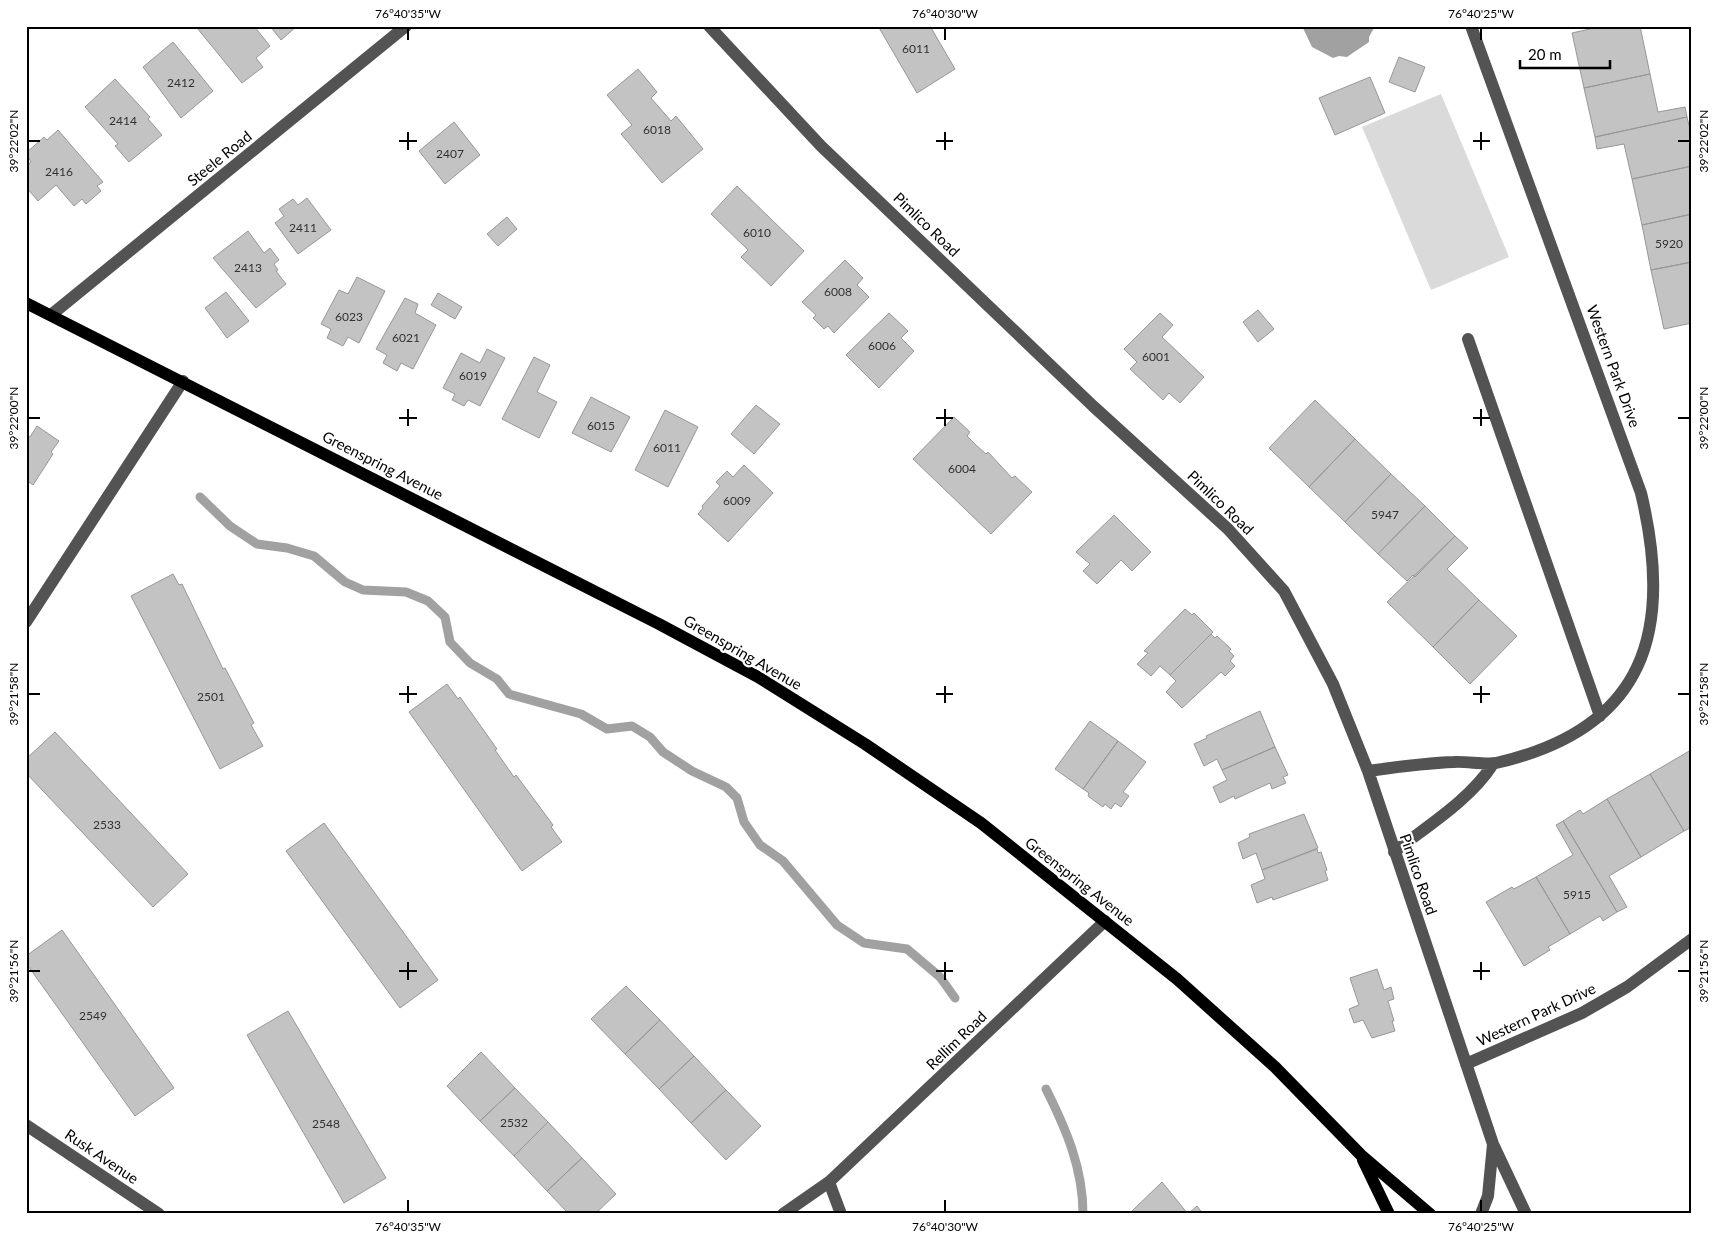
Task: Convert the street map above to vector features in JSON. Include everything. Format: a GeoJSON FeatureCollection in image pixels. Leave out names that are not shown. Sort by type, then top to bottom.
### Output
{"type":"FeatureCollection","features":[{"type":"Feature","properties":{"kind":"main road","name":"Greenspring Avenue"},"geometry":{"type":"LineString","coordinates":[[26,303],[651,619],[758,677],[865,744],[981,823],[1177,979],[1256,1048],[1361,1155],[1430,1214]]}},
{"type":"Feature","properties":{"kind":"main road","name":"Greenspring Avenue"},"geometry":{"type":"LineString","coordinates":[[1361,1155],[1389,1214]]}},
{"type":"Feature","properties":{"kind":"street","name":"Steele Road"},"geometry":{"type":"LineString","coordinates":[[51,316],[406,26]]}},
{"type":"Feature","properties":{"kind":"street","name":"Pimlico Road"},"geometry":{"type":"LineString","coordinates":[[708,26],[821,146],[1093,406],[1228,528],[1284,591],[1333,684],[1368,772],[1493,1144],[1526,1214]]}},
{"type":"Feature","properties":{"kind":"street","name":"Western Park Drive"},"geometry":{"type":"LineString","coordinates":[[1368,772],[1454,762],[1493,764],[1527,754],[1566,738],[1600,716],[1625,690],[1640,663],[1651,626],[1654,584],[1648,521],[1631,459],[1471,26]]}},
{"type":"Feature","properties":{"kind":"street"},"geometry":{"type":"LineString","coordinates":[[1468,339],[1600,716]]}},
{"type":"Feature","properties":{"kind":"street"},"geometry":{"type":"LineString","coordinates":[[26,622],[182,381]]}},
{"type":"Feature","properties":{"kind":"street"},"geometry":{"type":"LineString","coordinates":[[1394,852],[1483,780],[1493,764]]}},
{"type":"Feature","properties":{"kind":"street","name":"Rellim Road"},"geometry":{"type":"LineString","coordinates":[[829,1182],[1105,921]]}},
{"type":"Feature","properties":{"kind":"street","name":"Western Park Drive"},"geometry":{"type":"LineString","coordinates":[[1466,1064],[1582,1013],[1627,987],[1692,938]]}},
{"type":"Feature","properties":{"kind":"street","name":"Rusk Avenue"},"geometry":{"type":"LineString","coordinates":[[26,1125],[159,1214]]}},
{"type":"Feature","properties":{"kind":"street","name":"Pimlico Road"},"geometry":{"type":"LineString","coordinates":[[1481,1214],[1488,1196],[1493,1144]]}},
{"type":"Feature","properties":{"kind":"street"},"geometry":{"type":"LineString","coordinates":[[783,1214],[829,1182],[840,1214]]}},
{"type":"Feature","properties":{"kind":"shaded area"},"geometry":{"type":"Polygon","coordinates":[[[1302,26],[1373,26],[1374,28],[1369,37],[1369,42],[1347,57],[1339,56],[1333,58],[1312,47],[1302,26]]]}},
{"type":"Feature","properties":{"kind":"shaded area"},"geometry":{"type":"Polygon","coordinates":[[[1441,94],[1509,257],[1431,290],[1362,127],[1441,94]]]}},
{"type":"Feature","properties":{"kind":"building"},"geometry":{"type":"Polygon","coordinates":[[[199,26],[254,26],[270,46],[256,58],[263,67],[242,83],[197,28],[199,26]]]}},
{"type":"Feature","properties":{"kind":"building"},"geometry":{"type":"Polygon","coordinates":[[[270,26],[297,26],[281,40],[270,26]]]}},
{"type":"Feature","properties":{"kind":"building"},"geometry":{"type":"Polygon","coordinates":[[[878,26],[930,26],[955,69],[917,93],[878,26]]]}},
{"type":"Feature","properties":{"kind":"building"},"geometry":{"type":"Polygon","coordinates":[[[1603,26],[1640,26],[1650,74],[1584,88],[1572,33],[1603,26]]]}},
{"type":"Feature","properties":{"kind":"building"},"geometry":{"type":"Polygon","coordinates":[[[173,42],[213,91],[181,118],[143,67],[173,42]]]}},
{"type":"Feature","properties":{"kind":"building"},"geometry":{"type":"Polygon","coordinates":[[[1399,57],[1425,67],[1415,92],[1389,82],[1399,57]]]}},
{"type":"Feature","properties":{"kind":"building"},"geometry":{"type":"Polygon","coordinates":[[[638,69],[657,92],[651,98],[671,121],[676,116],[703,149],[662,183],[621,134],[632,125],[607,95],[638,69]]]}},
{"type":"Feature","properties":{"kind":"building"},"geometry":{"type":"Polygon","coordinates":[[[1650,74],[1658,112],[1685,107],[1687,117],[1595,137],[1584,88],[1650,74]]]}},
{"type":"Feature","properties":{"kind":"building"},"geometry":{"type":"Polygon","coordinates":[[[1370,77],[1385,113],[1335,135],[1319,98],[1370,77]]]}},
{"type":"Feature","properties":{"kind":"building"},"geometry":{"type":"Polygon","coordinates":[[[115,79],[150,117],[148,119],[162,135],[129,162],[115,146],[118,144],[85,107],[115,79]]]}},
{"type":"Feature","properties":{"kind":"building"},"geometry":{"type":"Polygon","coordinates":[[[1687,117],[1692,138],[1692,166],[1632,179],[1624,144],[1597,149],[1595,137],[1687,117]]]}},
{"type":"Feature","properties":{"kind":"building"},"geometry":{"type":"Polygon","coordinates":[[[454,122],[480,155],[445,184],[419,151],[454,122]]]}},
{"type":"Feature","properties":{"kind":"building"},"geometry":{"type":"Polygon","coordinates":[[[58,130],[103,182],[97,186],[101,191],[86,204],[82,199],[74,206],[56,185],[38,201],[26,187],[28,178],[26,166],[31,162],[26,153],[44,137],[47,140],[58,130]]]}},
{"type":"Feature","properties":{"kind":"building"},"geometry":{"type":"Polygon","coordinates":[[[1692,166],[1692,214],[1642,225],[1632,179],[1692,166]]]}},
{"type":"Feature","properties":{"kind":"building"},"geometry":{"type":"Polygon","coordinates":[[[737,186],[804,251],[771,286],[741,257],[748,250],[711,214],[737,186]]]}},
{"type":"Feature","properties":{"kind":"building"},"geometry":{"type":"Polygon","coordinates":[[[307,198],[331,230],[298,254],[275,223],[284,216],[279,209],[293,199],[298,205],[307,198]]]}},
{"type":"Feature","properties":{"kind":"building"},"geometry":{"type":"Polygon","coordinates":[[[1692,214],[1692,262],[1651,270],[1642,225],[1692,214]]]}},
{"type":"Feature","properties":{"kind":"building"},"geometry":{"type":"Polygon","coordinates":[[[507,217],[517,229],[498,246],[487,234],[507,217]]]}},
{"type":"Feature","properties":{"kind":"building"},"geometry":{"type":"Polygon","coordinates":[[[248,231],[264,253],[270,248],[279,260],[274,264],[278,270],[276,271],[286,284],[256,308],[213,258],[248,231]]]}},
{"type":"Feature","properties":{"kind":"building"},"geometry":{"type":"Polygon","coordinates":[[[845,260],[863,278],[857,285],[869,297],[834,333],[828,326],[824,329],[813,318],[816,315],[802,302],[845,260]]]}},
{"type":"Feature","properties":{"kind":"building"},"geometry":{"type":"Polygon","coordinates":[[[1692,262],[1692,323],[1664,329],[1651,270],[1692,262]]]}},
{"type":"Feature","properties":{"kind":"building"},"geometry":{"type":"Polygon","coordinates":[[[357,277],[385,291],[359,343],[348,337],[343,346],[327,338],[331,329],[321,324],[339,290],[348,294],[357,277]]]}},
{"type":"Feature","properties":{"kind":"building"},"geometry":{"type":"Polygon","coordinates":[[[226,292],[249,321],[227,338],[205,308],[226,292]]]}},
{"type":"Feature","properties":{"kind":"building"},"geometry":{"type":"Polygon","coordinates":[[[438,293],[462,307],[455,319],[431,305],[438,293]]]}},
{"type":"Feature","properties":{"kind":"building"},"geometry":{"type":"Polygon","coordinates":[[[405,298],[418,304],[415,313],[436,325],[413,369],[401,363],[397,371],[383,363],[387,355],[376,349],[405,298]]]}},
{"type":"Feature","properties":{"kind":"building"},"geometry":{"type":"Polygon","coordinates":[[[1258,310],[1274,329],[1258,342],[1243,322],[1258,310]]]}},
{"type":"Feature","properties":{"kind":"building"},"geometry":{"type":"Polygon","coordinates":[[[889,313],[908,331],[901,338],[914,351],[879,388],[846,355],[889,313]]]}},
{"type":"Feature","properties":{"kind":"building"},"geometry":{"type":"Polygon","coordinates":[[[1160,313],[1173,325],[1162,337],[1204,377],[1180,403],[1169,393],[1163,400],[1130,369],[1137,362],[1124,349],[1160,313]]]}},
{"type":"Feature","properties":{"kind":"building"},"geometry":{"type":"Polygon","coordinates":[[[487,349],[505,358],[480,406],[468,400],[464,406],[452,400],[455,394],[443,388],[461,353],[480,363],[487,349]]]}},
{"type":"Feature","properties":{"kind":"building"},"geometry":{"type":"Polygon","coordinates":[[[534,357],[550,365],[537,392],[557,402],[539,438],[502,419],[534,357]]]}},
{"type":"Feature","properties":{"kind":"building"},"geometry":{"type":"Polygon","coordinates":[[[591,397],[630,417],[611,452],[572,433],[591,397]]]}},
{"type":"Feature","properties":{"kind":"building"},"geometry":{"type":"Polygon","coordinates":[[[1315,400],[1355,439],[1309,487],[1269,448],[1315,400]]]}},
{"type":"Feature","properties":{"kind":"building"},"geometry":{"type":"Polygon","coordinates":[[[756,405],[780,424],[754,454],[731,434],[756,405]]]}},
{"type":"Feature","properties":{"kind":"building"},"geometry":{"type":"Polygon","coordinates":[[[665,410],[698,427],[668,487],[635,470],[665,410]]]}},
{"type":"Feature","properties":{"kind":"building"},"geometry":{"type":"Polygon","coordinates":[[[954,417],[970,432],[967,436],[976,445],[986,454],[988,452],[1012,478],[1015,476],[1032,492],[991,534],[913,459],[954,417]]]}},
{"type":"Feature","properties":{"kind":"building"},"geometry":{"type":"Polygon","coordinates":[[[37,426],[59,441],[33,485],[26,480],[26,436],[30,437],[37,426]]]}},
{"type":"Feature","properties":{"kind":"building"},"geometry":{"type":"Polygon","coordinates":[[[1355,439],[1391,474],[1345,522],[1309,487],[1355,439]]]}},
{"type":"Feature","properties":{"kind":"building"},"geometry":{"type":"Polygon","coordinates":[[[744,465],[773,493],[728,542],[698,514],[703,508],[702,506],[720,486],[716,482],[727,471],[733,477],[744,465]]]}},
{"type":"Feature","properties":{"kind":"building"},"geometry":{"type":"Polygon","coordinates":[[[1391,474],[1425,506],[1378,554],[1345,522],[1391,474]]]}},
{"type":"Feature","properties":{"kind":"building"},"geometry":{"type":"Polygon","coordinates":[[[1425,506],[1455,536],[1415,577],[1413,575],[1407,581],[1378,554],[1425,506]]]}},
{"type":"Feature","properties":{"kind":"building"},"geometry":{"type":"Polygon","coordinates":[[[1114,515],[1151,552],[1132,571],[1121,560],[1097,584],[1083,571],[1090,564],[1076,552],[1114,515]]]}},
{"type":"Feature","properties":{"kind":"building"},"geometry":{"type":"Polygon","coordinates":[[[1455,536],[1468,548],[1447,569],[1479,600],[1433,647],[1387,602],[1455,536]]]}},
{"type":"Feature","properties":{"kind":"building"},"geometry":{"type":"Polygon","coordinates":[[[173,574],[179,585],[182,584],[223,669],[225,668],[254,723],[251,725],[263,746],[220,769],[131,596],[173,574]]]}},
{"type":"Feature","properties":{"kind":"building"},"geometry":{"type":"Polygon","coordinates":[[[1479,600],[1517,636],[1470,684],[1433,647],[1479,600]]]}},
{"type":"Feature","properties":{"kind":"building"},"geometry":{"type":"Polygon","coordinates":[[[1185,609],[1192,615],[1194,613],[1213,632],[1170,675],[1160,666],[1151,676],[1137,664],[1148,653],[1144,651],[1185,609]]]}},
{"type":"Feature","properties":{"kind":"building"},"geometry":{"type":"Polygon","coordinates":[[[1211,634],[1215,638],[1217,636],[1231,649],[1229,651],[1234,656],[1230,661],[1235,666],[1225,676],[1221,672],[1182,708],[1166,692],[1176,681],[1170,675],[1211,634]]]}},
{"type":"Feature","properties":{"kind":"building"},"geometry":{"type":"Polygon","coordinates":[[[447,684],[458,699],[460,697],[497,749],[495,750],[514,777],[516,775],[553,825],[551,827],[562,842],[522,871],[409,712],[447,684]]]}},
{"type":"Feature","properties":{"kind":"building"},"geometry":{"type":"Polygon","coordinates":[[[1260,711],[1275,747],[1222,770],[1217,759],[1204,766],[1194,744],[1207,738],[1206,736],[1260,711]]]}},
{"type":"Feature","properties":{"kind":"building"},"geometry":{"type":"Polygon","coordinates":[[[1090,721],[1118,741],[1083,789],[1055,769],[1090,721]]]}},
{"type":"Feature","properties":{"kind":"building"},"geometry":{"type":"Polygon","coordinates":[[[55,732],[188,874],[153,907],[26,773],[26,759],[55,732]]]}},
{"type":"Feature","properties":{"kind":"building"},"geometry":{"type":"Polygon","coordinates":[[[1118,741],[1146,762],[1123,792],[1129,796],[1121,807],[1115,803],[1111,809],[1105,804],[1103,807],[1088,796],[1089,793],[1083,789],[1118,741]]]}},
{"type":"Feature","properties":{"kind":"building"},"geometry":{"type":"Polygon","coordinates":[[[1275,747],[1288,775],[1283,777],[1286,783],[1272,789],[1270,783],[1235,799],[1234,796],[1220,803],[1213,787],[1227,780],[1222,770],[1275,747]]]}},
{"type":"Feature","properties":{"kind":"building"},"geometry":{"type":"Polygon","coordinates":[[[1691,750],[1692,827],[1684,831],[1650,774],[1691,750]]]}},
{"type":"Feature","properties":{"kind":"building"},"geometry":{"type":"Polygon","coordinates":[[[1650,774],[1684,831],[1641,857],[1607,799],[1650,774]]]}},
{"type":"Feature","properties":{"kind":"building"},"geometry":{"type":"Polygon","coordinates":[[[1607,799],[1641,857],[1609,876],[1627,907],[1617,912],[1563,821],[1580,810],[1583,814],[1607,799]]]}},
{"type":"Feature","properties":{"kind":"building"},"geometry":{"type":"Polygon","coordinates":[[[1304,814],[1318,848],[1262,870],[1256,853],[1243,859],[1238,843],[1250,837],[1249,834],[1304,814]]]}},
{"type":"Feature","properties":{"kind":"building"},"geometry":{"type":"Polygon","coordinates":[[[1563,821],[1617,912],[1603,921],[1600,916],[1570,934],[1536,877],[1573,855],[1556,825],[1563,821]]]}},
{"type":"Feature","properties":{"kind":"building"},"geometry":{"type":"Polygon","coordinates":[[[324,823],[438,980],[400,1008],[286,851],[324,823]]]}},
{"type":"Feature","properties":{"kind":"building"},"geometry":{"type":"Polygon","coordinates":[[[1317,849],[1318,853],[1321,852],[1328,880],[1273,900],[1272,897],[1257,903],[1251,885],[1265,879],[1262,870],[1317,849]]]}},
{"type":"Feature","properties":{"kind":"building"},"geometry":{"type":"Polygon","coordinates":[[[1536,877],[1570,934],[1548,947],[1550,950],[1524,966],[1486,902],[1512,887],[1514,889],[1536,877]]]}},
{"type":"Feature","properties":{"kind":"building"},"geometry":{"type":"Polygon","coordinates":[[[62,930],[174,1088],[135,1116],[26,963],[26,956],[62,930]]]}},
{"type":"Feature","properties":{"kind":"building"},"geometry":{"type":"Polygon","coordinates":[[[1377,969],[1384,990],[1391,987],[1394,999],[1388,1001],[1395,1031],[1372,1038],[1363,1020],[1354,1023],[1349,1009],[1359,1005],[1350,978],[1377,969]]]}},
{"type":"Feature","properties":{"kind":"building"},"geometry":{"type":"Polygon","coordinates":[[[626,986],[660,1020],[625,1054],[591,1019],[626,986]]]}},
{"type":"Feature","properties":{"kind":"building"},"geometry":{"type":"Polygon","coordinates":[[[288,1011],[386,1178],[344,1203],[247,1035],[288,1011]]]}},
{"type":"Feature","properties":{"kind":"building"},"geometry":{"type":"Polygon","coordinates":[[[660,1020],[694,1056],[659,1089],[625,1054],[660,1020]]]}},
{"type":"Feature","properties":{"kind":"building"},"geometry":{"type":"Polygon","coordinates":[[[481,1052],[515,1088],[480,1121],[447,1086],[481,1052]]]}},
{"type":"Feature","properties":{"kind":"building"},"geometry":{"type":"Polygon","coordinates":[[[694,1056],[726,1090],[691,1123],[659,1089],[694,1056]]]}},
{"type":"Feature","properties":{"kind":"building"},"geometry":{"type":"Polygon","coordinates":[[[515,1088],[548,1122],[514,1156],[480,1121],[515,1088]]]}},
{"type":"Feature","properties":{"kind":"building"},"geometry":{"type":"Polygon","coordinates":[[[726,1090],[761,1126],[726,1160],[691,1123],[726,1090]]]}},
{"type":"Feature","properties":{"kind":"building"},"geometry":{"type":"Polygon","coordinates":[[[548,1122],[582,1158],[547,1191],[514,1156],[548,1122]]]}},
{"type":"Feature","properties":{"kind":"building"},"geometry":{"type":"Polygon","coordinates":[[[582,1158],[616,1194],[595,1214],[569,1214],[547,1191],[582,1158]]]}},
{"type":"Feature","properties":{"kind":"building"},"geometry":{"type":"Polygon","coordinates":[[[1162,1182],[1188,1214],[1134,1214],[1132,1211],[1162,1182]]]}},
{"type":"Feature","properties":{"kind":"building"},"geometry":{"type":"Polygon","coordinates":[[[1197,1206],[1203,1214],[1188,1214],[1197,1206]]]}},
{"type":"Feature","properties":{"kind":"waterway"},"geometry":{"type":"LineString","coordinates":[[200,497],[230,526],[257,544],[287,548],[314,556],[345,582],[363,590],[406,592],[428,601],[445,617],[450,642],[470,663],[497,679],[509,694],[581,714],[607,729],[632,726],[650,737],[663,752],[692,771],[726,787],[737,798],[744,822],[760,845],[783,861],[837,925],[864,943],[907,949],[940,977],[955,998]]}},
{"type":"Feature","properties":{"kind":"waterway"},"geometry":{"type":"LineString","coordinates":[[1046,1089],[1060,1119],[1077,1165],[1083,1214]]}}]}
